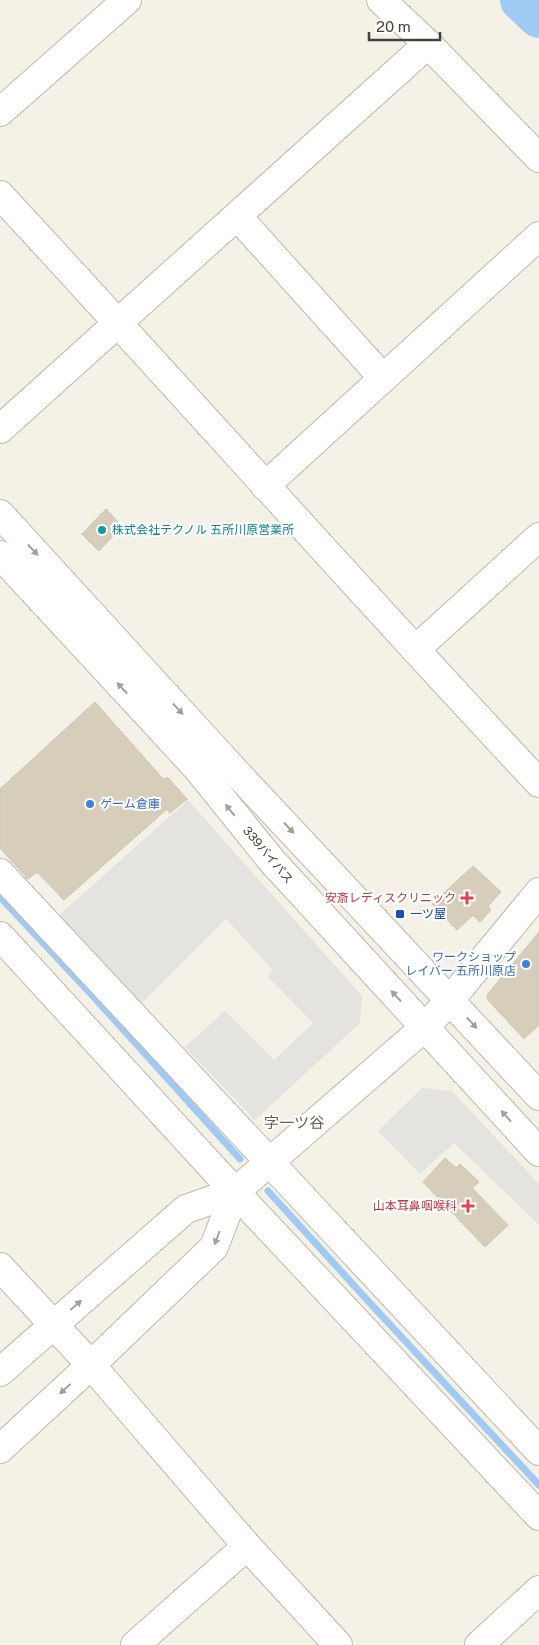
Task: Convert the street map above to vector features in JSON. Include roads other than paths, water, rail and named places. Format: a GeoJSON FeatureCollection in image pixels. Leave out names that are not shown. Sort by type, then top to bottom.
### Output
{"type":"FeatureCollection","features":[{"type":"Feature","properties":{"kind":"street"},"geometry":{"type":"LineString","coordinates":[[0,112],[127,0]]}},
{"type":"Feature","properties":{"kind":"street"},"geometry":{"type":"LineString","coordinates":[[381,0],[428,44],[539,158]]}},
{"type":"Feature","properties":{"kind":"street"},"geometry":{"type":"LineString","coordinates":[[0,429],[428,44]]}},
{"type":"Feature","properties":{"kind":"street"},"geometry":{"type":"LineString","coordinates":[[0,195],[118,322],[414,650],[539,783]]}},
{"type":"Feature","properties":{"kind":"street"},"geometry":{"type":"LineString","coordinates":[[237,216],[383,378]]}},
{"type":"Feature","properties":{"kind":"street"},"geometry":{"type":"LineString","coordinates":[[265,486],[539,236]]}},
{"type":"Feature","properties":{"kind":"street"},"geometry":{"type":"LineString","coordinates":[[0,514],[234,770],[539,1096]]}},
{"type":"Feature","properties":{"kind":"street"},"geometry":{"type":"LineString","coordinates":[[414,650],[539,537]]}},
{"type":"Feature","properties":{"kind":"street","name":"339バイパス"},"geometry":{"type":"LineString","coordinates":[[0,555],[197,768],[272,861],[539,1152]]}},
{"type":"Feature","properties":{"kind":"street"},"geometry":{"type":"LineString","coordinates":[[0,873],[269,1164],[539,1451]]}},
{"type":"Feature","properties":{"kind":"street"},"geometry":{"type":"LineString","coordinates":[[0,1372],[186,1209],[235,1192],[425,1027],[450,1000],[539,892]]}},
{"type":"Feature","properties":{"kind":"street"},"geometry":{"type":"LineString","coordinates":[[0,936],[235,1192],[539,1516]]}},
{"type":"Feature","properties":{"kind":"street"},"geometry":{"type":"LineString","coordinates":[[0,1449],[214,1247],[235,1192]]}},
{"type":"Feature","properties":{"kind":"street"},"geometry":{"type":"LineString","coordinates":[[0,1267],[91,1365],[247,1546],[338,1645]]}},
{"type":"Feature","properties":{"kind":"street"},"geometry":{"type":"LineString","coordinates":[[135,1645],[247,1546]]}},
{"type":"Feature","properties":{"kind":"street"},"geometry":{"type":"LineString","coordinates":[[479,1645],[539,1590]]}},
{"type":"Feature","properties":{"kind":"waterway"},"geometry":{"type":"LineString","coordinates":[[521,0],[539,17]]}},
{"type":"Feature","properties":{"kind":"waterway"},"geometry":{"type":"LineString","coordinates":[[0,897],[93,996],[240,1159]]}},
{"type":"Feature","properties":{"kind":"waterway"},"geometry":{"type":"LineString","coordinates":[[268,1191],[539,1485]]}},
{"type":"Feature","properties":{"kind":"place","name":"株式会社テクノル 五所川原営業所"},"geometry":{"type":"Point","coordinates":[102,530]}},
{"type":"Feature","properties":{"kind":"place","name":"ゲーム倉庫"},"geometry":{"type":"Point","coordinates":[90,804]}},
{"type":"Feature","properties":{"kind":"place","name":"安斎レディスクリニック"},"geometry":{"type":"Point","coordinates":[467,898]}},
{"type":"Feature","properties":{"kind":"place","name":"一ツ屋"},"geometry":{"type":"Point","coordinates":[400,914]}},
{"type":"Feature","properties":{"kind":"place","name":"ワークショップ レイバー 五所川原店"},"geometry":{"type":"Point","coordinates":[526,964]}},
{"type":"Feature","properties":{"kind":"place","name":"山本耳鼻咽喉科"},"geometry":{"type":"Point","coordinates":[468,1206]}},
{"type":"Feature","properties":{"kind":"district","name":"字一ツ谷"},"geometry":{"type":"Point","coordinates":[294,1122]}}]}
